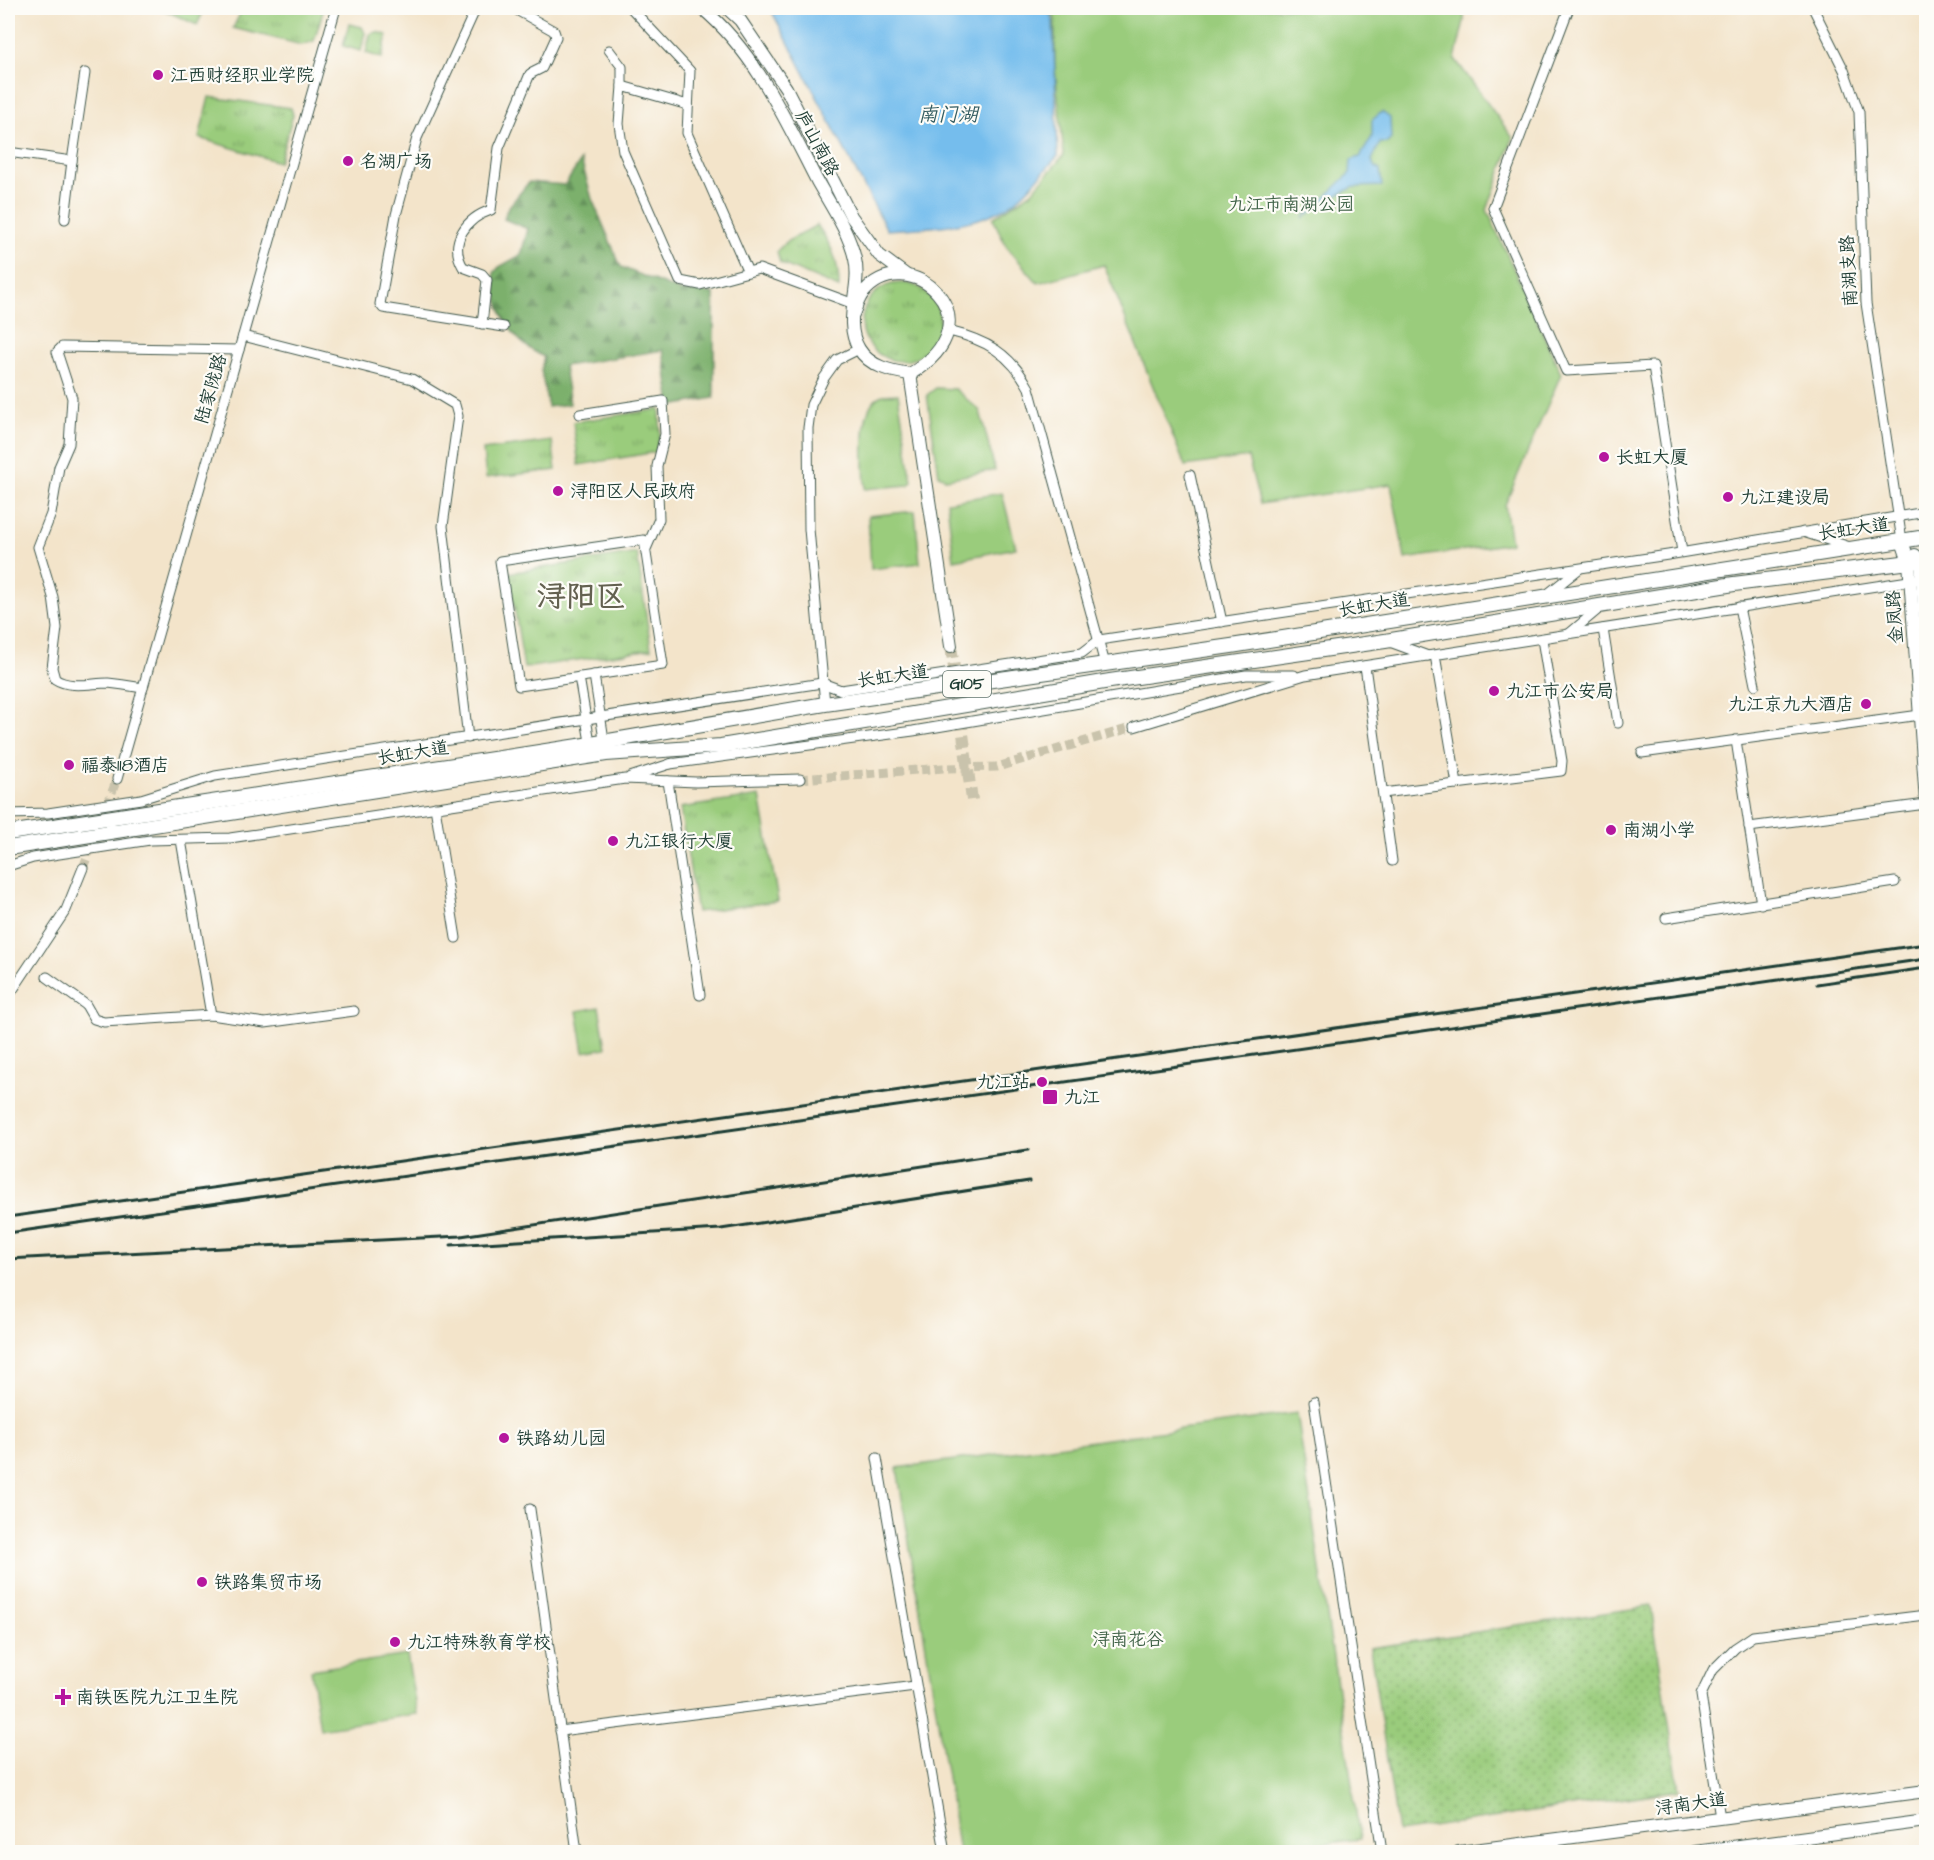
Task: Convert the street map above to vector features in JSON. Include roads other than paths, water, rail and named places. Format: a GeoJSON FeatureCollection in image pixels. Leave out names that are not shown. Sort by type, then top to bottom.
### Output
{"type":"FeatureCollection","features":[{"type":"Feature","properties":{"kind":"highway","name":"长虹大道"},"geometry":{"type":"LineString","coordinates":[[8,848],[598,749],[825,704],[1105,664],[1926,537]]}},
{"type":"Feature","properties":{"kind":"highway","name":"长虹大道"},"geometry":{"type":"LineString","coordinates":[[8,833],[598,749],[721,746],[1110,681],[1385,641],[1734,584],[1919,561]]}},
{"type":"Feature","properties":{"kind":"main road","name":"庐山南路"},"geometry":{"type":"LineString","coordinates":[[702,8],[725,27],[763,78],[849,241],[858,273],[853,309]]}},
{"type":"Feature","properties":{"kind":"main road","name":"庐山南路"},"geometry":{"type":"LineString","coordinates":[[727,8],[740,20],[786,88],[851,216],[879,255],[906,275]]}},
{"type":"Feature","properties":{"kind":"main road"},"geometry":{"type":"LineString","coordinates":[[906,275],[917,278],[937,291],[946,308],[948,331],[942,349],[928,363],[910,374],[879,367],[859,349],[852,331],[853,309],[862,294],[877,281],[906,275]]}},
{"type":"Feature","properties":{"kind":"main road"},"geometry":{"type":"LineString","coordinates":[[910,374],[951,646]]}},
{"type":"Feature","properties":{"kind":"main road","name":"金凤路"},"geometry":{"type":"LineString","coordinates":[[1902,541],[1919,561],[1926,644]]}},
{"type":"Feature","properties":{"kind":"main road","name":"金凤路"},"geometry":{"type":"LineString","coordinates":[[1920,579],[1920,715],[1926,803]]}},
{"type":"Feature","properties":{"kind":"main road","name":"浔南大道"},"geometry":{"type":"LineString","coordinates":[[1459,1852],[1926,1791]]}},
{"type":"Feature","properties":{"kind":"main road"},"geometry":{"type":"LineString","coordinates":[[1695,1852],[1926,1821]]}},
{"type":"Feature","properties":{"kind":"street","name":"陆家陇路"},"geometry":{"type":"LineString","coordinates":[[117,779],[336,8]]}},
{"type":"Feature","properties":{"kind":"street"},"geometry":{"type":"LineString","coordinates":[[476,8],[417,138],[396,215],[380,304],[383,308],[504,327]]}},
{"type":"Feature","properties":{"kind":"street"},"geometry":{"type":"LineString","coordinates":[[482,324],[487,280],[482,274],[462,267],[457,250],[459,240],[469,221],[491,210],[499,148],[530,74],[542,68],[556,37],[554,31],[513,8]]}},
{"type":"Feature","properties":{"kind":"street"},"geometry":{"type":"LineString","coordinates":[[631,8],[690,71],[687,133],[748,272]]}},
{"type":"Feature","properties":{"kind":"street"},"geometry":{"type":"LineString","coordinates":[[1569,8],[1493,208],[1566,371],[1653,366],[1682,552]]}},
{"type":"Feature","properties":{"kind":"street","name":"南湖支路"},"geometry":{"type":"LineString","coordinates":[[1813,8],[1844,70],[1859,112],[1866,303],[1902,541]]}},
{"type":"Feature","properties":{"kind":"street"},"geometry":{"type":"LineString","coordinates":[[609,50],[622,67],[618,124],[623,151],[680,281],[700,285],[759,269],[773,272],[853,309]]}},
{"type":"Feature","properties":{"kind":"street"},"geometry":{"type":"LineString","coordinates":[[65,219],[85,73]]}},
{"type":"Feature","properties":{"kind":"street"},"geometry":{"type":"LineString","coordinates":[[622,86],[688,105]]}},
{"type":"Feature","properties":{"kind":"street"},"geometry":{"type":"LineString","coordinates":[[8,152],[72,161]]}},
{"type":"Feature","properties":{"kind":"street"},"geometry":{"type":"LineString","coordinates":[[948,331],[975,337],[1003,353],[1029,388],[1105,664]]}},
{"type":"Feature","properties":{"kind":"street"},"geometry":{"type":"LineString","coordinates":[[243,336],[412,379],[455,405],[458,416],[443,526],[468,738]]}},
{"type":"Feature","properties":{"kind":"street"},"geometry":{"type":"LineString","coordinates":[[142,688],[109,683],[61,683],[55,679],[52,668],[57,628],[53,597],[38,547],[51,514],[58,467],[69,444],[72,398],[57,352],[62,347],[239,350]]}},
{"type":"Feature","properties":{"kind":"street"},"geometry":{"type":"LineString","coordinates":[[825,704],[809,529],[808,428],[811,405],[824,378],[837,360],[859,349]]}},
{"type":"Feature","properties":{"kind":"street"},"geometry":{"type":"LineString","coordinates":[[580,414],[663,401],[665,434],[657,466],[659,519],[645,551]]}},
{"type":"Feature","properties":{"kind":"street"},"geometry":{"type":"LineString","coordinates":[[1190,475],[1222,622]]}},
{"type":"Feature","properties":{"kind":"street"},"geometry":{"type":"LineString","coordinates":[[8,814],[48,813],[141,799],[215,776],[822,683],[841,690],[1070,655],[1082,653],[1099,640],[1682,552],[1926,512]]}},
{"type":"Feature","properties":{"kind":"street"},"geometry":{"type":"LineString","coordinates":[[1802,531],[1852,548]]}},
{"type":"Feature","properties":{"kind":"street"},"geometry":{"type":"LineString","coordinates":[[644,540],[663,664],[594,675],[519,686],[500,561],[644,540]]}},
{"type":"Feature","properties":{"kind":"street"},"geometry":{"type":"LineString","coordinates":[[1544,597],[1581,567]]}},
{"type":"Feature","properties":{"kind":"street"},"geometry":{"type":"LineString","coordinates":[[1134,727],[1305,675],[1920,579]]}},
{"type":"Feature","properties":{"kind":"street"},"geometry":{"type":"LineString","coordinates":[[1568,634],[1603,606]]}},
{"type":"Feature","properties":{"kind":"street"},"geometry":{"type":"LineString","coordinates":[[1739,607],[1755,685]]}},
{"type":"Feature","properties":{"kind":"street"},"geometry":{"type":"LineString","coordinates":[[1603,629],[1618,723]]}},
{"type":"Feature","properties":{"kind":"street"},"geometry":{"type":"LineString","coordinates":[[1383,793],[1561,771],[1562,761],[1542,639]]}},
{"type":"Feature","properties":{"kind":"street"},"geometry":{"type":"LineString","coordinates":[[1385,641],[1432,655]]}},
{"type":"Feature","properties":{"kind":"street"},"geometry":{"type":"LineString","coordinates":[[1432,655],[1457,784]]}},
{"type":"Feature","properties":{"kind":"street"},"geometry":{"type":"LineString","coordinates":[[1365,666],[1392,861]]}},
{"type":"Feature","properties":{"kind":"street"},"geometry":{"type":"LineString","coordinates":[[594,675],[600,717],[598,749]]}},
{"type":"Feature","properties":{"kind":"street"},"geometry":{"type":"LineString","coordinates":[[670,764],[913,731],[1246,675],[1305,675]]}},
{"type":"Feature","properties":{"kind":"street"},"geometry":{"type":"LineString","coordinates":[[579,677],[586,720],[598,749]]}},
{"type":"Feature","properties":{"kind":"street"},"geometry":{"type":"LineString","coordinates":[[1642,753],[1920,715]]}},
{"type":"Feature","properties":{"kind":"street"},"geometry":{"type":"LineString","coordinates":[[1736,740],[1761,904]]}},
{"type":"Feature","properties":{"kind":"street"},"geometry":{"type":"LineString","coordinates":[[8,866],[33,858],[150,840],[230,838],[625,779],[721,746]]}},
{"type":"Feature","properties":{"kind":"street"},"geometry":{"type":"LineString","coordinates":[[625,779],[668,781],[800,779]]}},
{"type":"Feature","properties":{"kind":"street"},"geometry":{"type":"LineString","coordinates":[[668,781],[700,995]]}},
{"type":"Feature","properties":{"kind":"street"},"geometry":{"type":"LineString","coordinates":[[1749,827],[1926,803]]}},
{"type":"Feature","properties":{"kind":"street"},"geometry":{"type":"LineString","coordinates":[[435,807],[456,938]]}},
{"type":"Feature","properties":{"kind":"street"},"geometry":{"type":"LineString","coordinates":[[181,840],[211,1015]]}},
{"type":"Feature","properties":{"kind":"street"},"geometry":{"type":"LineString","coordinates":[[8,997],[66,910],[83,868]]}},
{"type":"Feature","properties":{"kind":"street"},"geometry":{"type":"LineString","coordinates":[[1666,918],[1895,882]]}},
{"type":"Feature","properties":{"kind":"street"},"geometry":{"type":"LineString","coordinates":[[46,977],[86,1005],[94,1019],[104,1022],[211,1015],[266,1023],[354,1011]]}},
{"type":"Feature","properties":{"kind":"street"},"geometry":{"type":"LineString","coordinates":[[1314,1402],[1382,1852]]}},
{"type":"Feature","properties":{"kind":"street"},"geometry":{"type":"LineString","coordinates":[[877,1458],[945,1852]]}},
{"type":"Feature","properties":{"kind":"street"},"geometry":{"type":"LineString","coordinates":[[530,1509],[577,1852]]}},
{"type":"Feature","properties":{"kind":"street"},"geometry":{"type":"LineString","coordinates":[[1720,1818],[1701,1695],[1706,1680],[1725,1658],[1753,1636],[1926,1615]]}},
{"type":"Feature","properties":{"kind":"street"},"geometry":{"type":"LineString","coordinates":[[560,1731],[915,1686]]}},
{"type":"Feature","properties":{"kind":"water","name":"南门湖"},"geometry":{"type":"Polygon","coordinates":[[[770,8],[1047,8],[1053,20],[1058,156],[1020,197],[991,215],[957,224],[887,230],[770,8]]]}},
{"type":"Feature","properties":{"kind":"water"},"geometry":{"type":"Polygon","coordinates":[[[1382,112],[1390,118],[1391,139],[1387,143],[1380,143],[1372,160],[1374,166],[1380,170],[1382,186],[1354,187],[1323,202],[1303,219],[1313,205],[1317,205],[1350,173],[1351,160],[1360,157],[1372,137],[1372,120],[1382,112]]]}},
{"type":"Feature","properties":{"kind":"tunnel"},"geometry":{"type":"LineString","coordinates":[[951,646],[972,800]]}},
{"type":"Feature","properties":{"kind":"tunnel"},"geometry":{"type":"LineString","coordinates":[[800,779],[943,768],[997,767],[1134,727]]}},
{"type":"Feature","properties":{"kind":"tunnel"},"geometry":{"type":"LineString","coordinates":[[83,868],[117,779]]}},
{"type":"Feature","properties":{"kind":"railway"},"geometry":{"type":"LineString","coordinates":[[8,1217],[1926,944]]}},
{"type":"Feature","properties":{"kind":"railway"},"geometry":{"type":"LineString","coordinates":[[8,1233],[1926,959]]}},
{"type":"Feature","properties":{"kind":"railway"},"geometry":{"type":"LineString","coordinates":[[1817,984],[1926,968]]}},
{"type":"Feature","properties":{"kind":"railway"},"geometry":{"type":"LineString","coordinates":[[8,1259],[461,1236],[1028,1150]]}},
{"type":"Feature","properties":{"kind":"railway"},"geometry":{"type":"LineString","coordinates":[[451,1245],[721,1229],[1029,1181]]}},
{"type":"Feature","properties":{"kind":"place","name":"江西财经职业学院"},"geometry":{"type":"Point","coordinates":[158,75]}},
{"type":"Feature","properties":{"kind":"place","name":"名湖广场"},"geometry":{"type":"Point","coordinates":[348,161]}},
{"type":"Feature","properties":{"kind":"place","name":"长虹大厦"},"geometry":{"type":"Point","coordinates":[1604,457]}},
{"type":"Feature","properties":{"kind":"place","name":"浔阳区人民政府"},"geometry":{"type":"Point","coordinates":[558,491]}},
{"type":"Feature","properties":{"kind":"place","name":"九江建设局"},"geometry":{"type":"Point","coordinates":[1728,497]}},
{"type":"Feature","properties":{"kind":"place","name":"九江市公安局"},"geometry":{"type":"Point","coordinates":[1494,691]}},
{"type":"Feature","properties":{"kind":"place","name":"九江京九大酒店"},"geometry":{"type":"Point","coordinates":[1866,704]}},
{"type":"Feature","properties":{"kind":"place","name":"福泰118酒店"},"geometry":{"type":"Point","coordinates":[69,765]}},
{"type":"Feature","properties":{"kind":"place","name":"南湖小学"},"geometry":{"type":"Point","coordinates":[1611,830]}},
{"type":"Feature","properties":{"kind":"place","name":"九江银行大厦"},"geometry":{"type":"Point","coordinates":[613,841]}},
{"type":"Feature","properties":{"kind":"place","name":"九江站"},"geometry":{"type":"Point","coordinates":[1042,1082]}},
{"type":"Feature","properties":{"kind":"place","name":"九江"},"geometry":{"type":"Point","coordinates":[1050,1097]}},
{"type":"Feature","properties":{"kind":"place","name":"铁路幼儿园"},"geometry":{"type":"Point","coordinates":[504,1438]}},
{"type":"Feature","properties":{"kind":"place","name":"铁路集贸市场"},"geometry":{"type":"Point","coordinates":[202,1582]}},
{"type":"Feature","properties":{"kind":"place","name":"九江特殊教育学校"},"geometry":{"type":"Point","coordinates":[395,1642]}},
{"type":"Feature","properties":{"kind":"place","name":"南铁医院九江卫生院"},"geometry":{"type":"Point","coordinates":[63,1697]}},
{"type":"Feature","properties":{"kind":"district","name":"浔阳区"},"geometry":{"type":"Point","coordinates":[581,597]}},
{"type":"Feature","properties":{"kind":"park label","name":"九江市南湖公园"},"geometry":{"type":"Point","coordinates":[1291,204]}},
{"type":"Feature","properties":{"kind":"park label","name":"浔南花谷"},"geometry":{"type":"Point","coordinates":[1128,1639]}}]}
